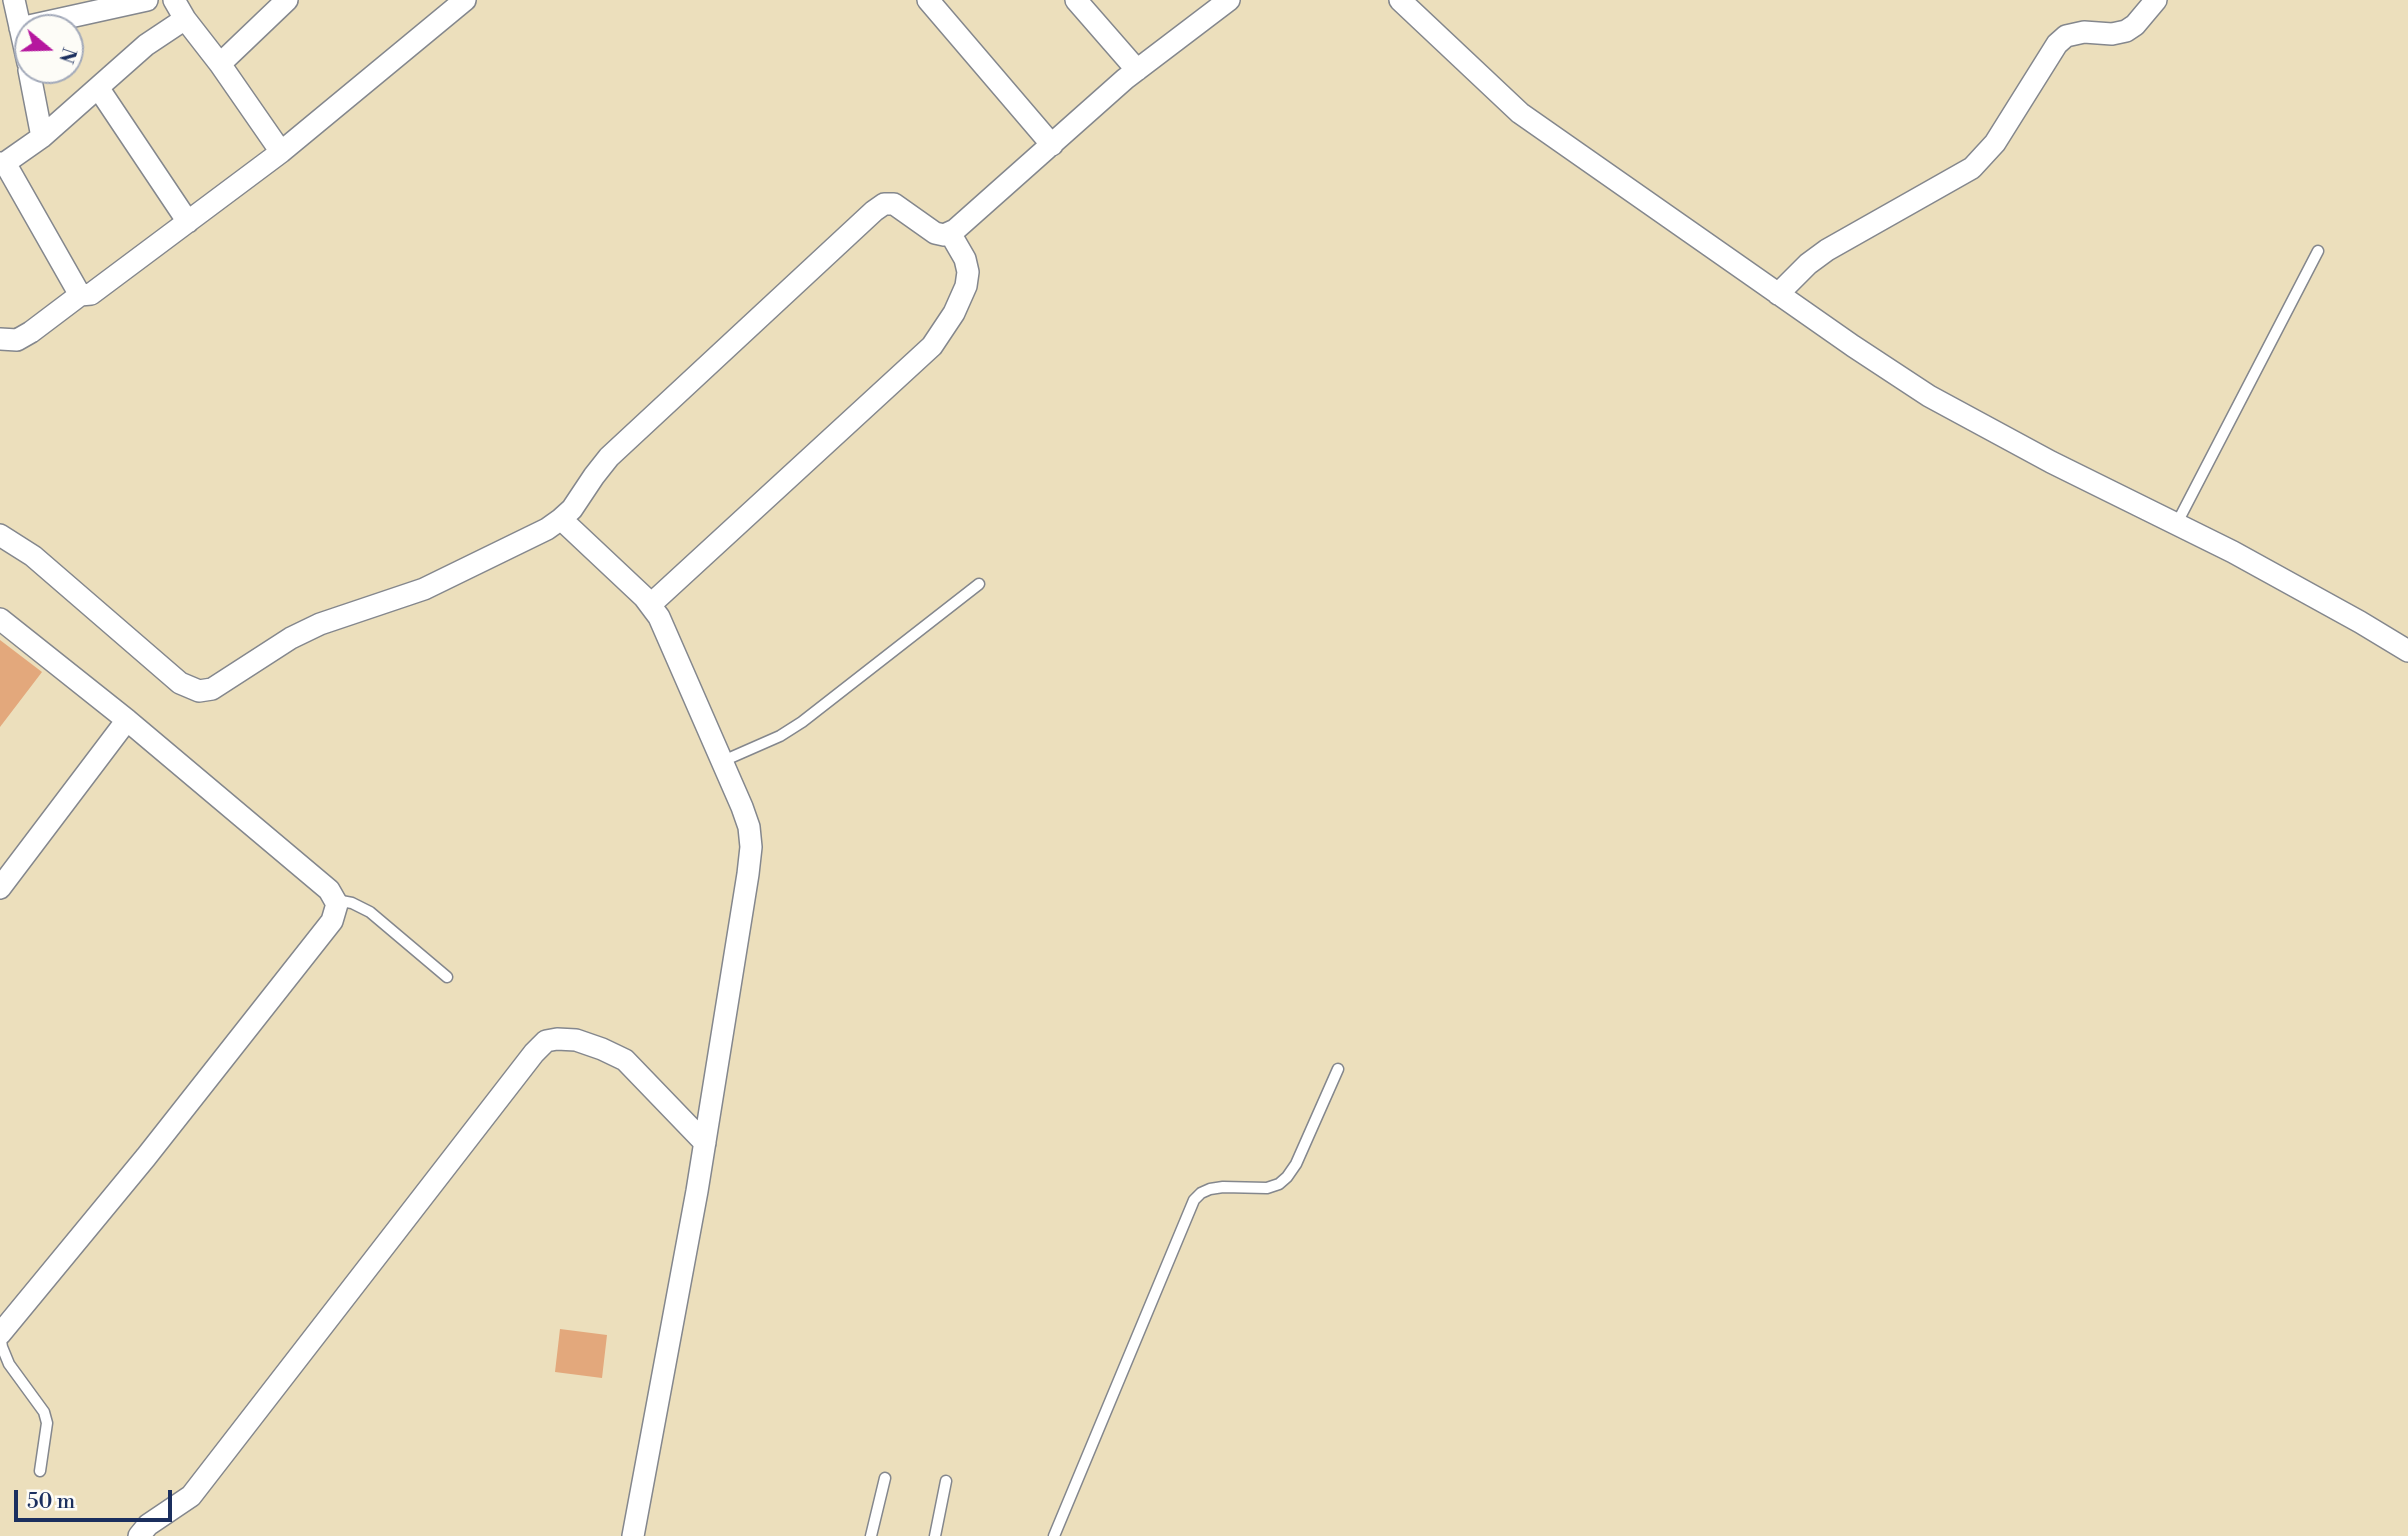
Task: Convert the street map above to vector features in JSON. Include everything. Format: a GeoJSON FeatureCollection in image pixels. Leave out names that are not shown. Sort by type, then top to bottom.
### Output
{"type":"FeatureCollection","features":[{"type":"Feature","properties":{"kind":"street"},"geometry":{"type":"LineString","coordinates":[[14,0],[13,25],[147,0]]}},
{"type":"Feature","properties":{"kind":"street"},"geometry":{"type":"LineString","coordinates":[[174,0],[281,152]]}},
{"type":"Feature","properties":{"kind":"street"},"geometry":{"type":"LineString","coordinates":[[220,64],[287,0]]}},
{"type":"Feature","properties":{"kind":"street"},"geometry":{"type":"LineString","coordinates":[[0,339],[18,340],[80,295],[91,294],[281,152],[465,0]]}},
{"type":"Feature","properties":{"kind":"street"},"geometry":{"type":"LineString","coordinates":[[928,0],[1052,145]]}},
{"type":"Feature","properties":{"kind":"street"},"geometry":{"type":"LineString","coordinates":[[1076,0],[1137,70]]}},
{"type":"Feature","properties":{"kind":"street"},"geometry":{"type":"LineString","coordinates":[[0,535],[33,556],[180,683],[199,691],[212,689],[291,638],[320,624],[424,589],[547,529],[572,509],[610,457],[874,211],[884,204],[894,204],[935,233],[950,233],[1137,70],[1229,0]]}},
{"type":"Feature","properties":{"kind":"street"},"geometry":{"type":"LineString","coordinates":[[1400,0],[1520,113],[1929,396],[2051,462],[2177,523],[2348,615],[2408,651]]}},
{"type":"Feature","properties":{"kind":"street"},"geometry":{"type":"LineString","coordinates":[[1778,294],[1808,264],[1827,250],[1972,168],[1994,143],[2057,44],[2066,36],[2084,32],[2112,34],[2126,31],[2156,0]]}},
{"type":"Feature","properties":{"kind":"street"},"geometry":{"type":"LineString","coordinates":[[80,295],[2,163],[42,137],[146,45],[185,19]]}},
{"type":"Feature","properties":{"kind":"street"},"geometry":{"type":"LineString","coordinates":[[32,84],[42,137]]}},
{"type":"Feature","properties":{"kind":"street"},"geometry":{"type":"LineString","coordinates":[[99,89],[188,222]]}},
{"type":"Feature","properties":{"kind":"street"},"geometry":{"type":"LineString","coordinates":[[650,605],[932,346],[954,313],[966,286],[968,272],[965,259],[950,233]]}},
{"type":"Feature","properties":{"kind":"street"},"geometry":{"type":"LineString","coordinates":[[561,519],[650,605],[659,617],[672,641],[723,761],[749,827],[751,847],[705,1143],[633,1536]]}},
{"type":"Feature","properties":{"kind":"street"},"geometry":{"type":"LineString","coordinates":[[0,620],[127,720],[329,890],[337,904],[332,921],[146,1157],[0,1334]]}},
{"type":"Feature","properties":{"kind":"street"},"geometry":{"type":"LineString","coordinates":[[0,888],[127,720]]}},
{"type":"Feature","properties":{"kind":"street"},"geometry":{"type":"LineString","coordinates":[[138,1536],[148,1525],[191,1496],[546,1041],[576,1040],[625,1060],[705,1143]]}},
{"type":"Feature","properties":{"kind":"lane"},"geometry":{"type":"LineString","coordinates":[[2177,523],[2318,251]]}},
{"type":"Feature","properties":{"kind":"lane"},"geometry":{"type":"LineString","coordinates":[[723,761],[780,736],[802,722],[979,584]]}},
{"type":"Feature","properties":{"kind":"lane"},"geometry":{"type":"LineString","coordinates":[[334,900],[352,903],[370,912],[447,976]]}},
{"type":"Feature","properties":{"kind":"lane"},"geometry":{"type":"LineString","coordinates":[[1054,1536],[1194,1200],[1210,1189],[1267,1188],[1279,1184],[1287,1177],[1338,1069]]}},
{"type":"Feature","properties":{"kind":"lane"},"geometry":{"type":"LineString","coordinates":[[0,1334],[9,1364],[44,1412],[47,1423],[40,1471]]}},
{"type":"Feature","properties":{"kind":"lane"},"geometry":{"type":"LineString","coordinates":[[871,1536],[885,1478]]}},
{"type":"Feature","properties":{"kind":"lane"},"geometry":{"type":"LineString","coordinates":[[935,1536],[946,1481]]}},
{"type":"Feature","properties":{"kind":"building"},"geometry":{"type":"Polygon","coordinates":[[[0,640],[42,672],[0,727],[0,640]]]}},
{"type":"Feature","properties":{"kind":"building"},"geometry":{"type":"Polygon","coordinates":[[[560,1329],[607,1335],[602,1378],[555,1372],[560,1329]]]}}]}
